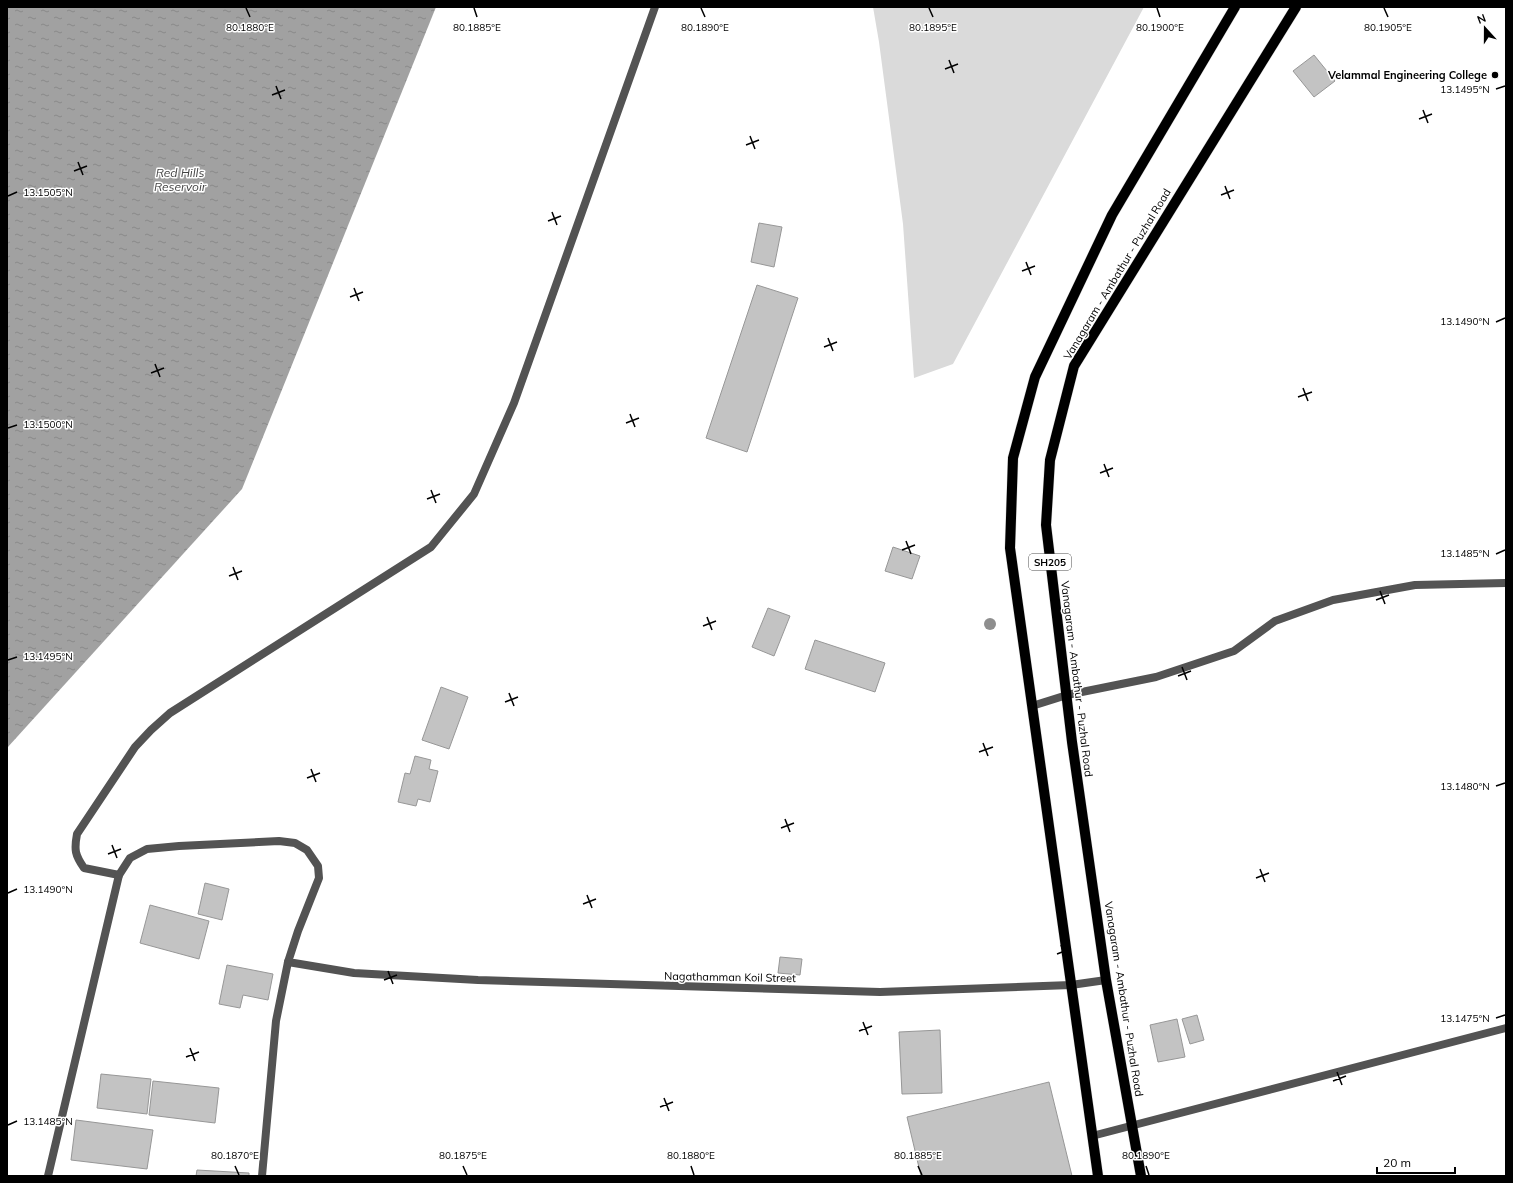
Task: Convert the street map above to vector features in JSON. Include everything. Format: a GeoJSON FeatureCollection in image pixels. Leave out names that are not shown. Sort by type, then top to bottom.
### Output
{"type":"FeatureCollection","features":[{"type":"Feature","properties":{"kind":"main road"},"geometry":{"type":"LineString","coordinates":[[1098,1176],[1010,548],[1013,458],[1035,377],[1112,214],[1235,7]]}},
{"type":"Feature","properties":{"kind":"main road","name":"Vanagaram - Ambathur - Puzhal Road"},"geometry":{"type":"LineString","coordinates":[[1141,1176],[1106,980],[1067,695],[1046,525],[1050,460],[1074,366],[1296,7]]}},
{"type":"Feature","properties":{"kind":"street"},"geometry":{"type":"LineString","coordinates":[[119,876],[84,868],[78,860],[74,848],[77,834],[135,747],[170,713],[431,547],[474,494],[514,403],[655,7]]}},
{"type":"Feature","properties":{"kind":"street"},"geometry":{"type":"LineString","coordinates":[[1032,706],[1067,695],[1156,677],[1234,651],[1275,621],[1333,600],[1415,585],[1506,583]]}},
{"type":"Feature","properties":{"kind":"street"},"geometry":{"type":"LineString","coordinates":[[48,1176],[119,876],[130,858],[147,850],[179,846],[279,841],[295,844],[307,850],[318,866],[319,878],[298,931],[288,962],[276,1021],[262,1176]]}},
{"type":"Feature","properties":{"kind":"street","name":"Nagathamman Koil Street"},"geometry":{"type":"LineString","coordinates":[[288,962],[354,973],[486,980],[880,992],[1071,985],[1106,980]]}},
{"type":"Feature","properties":{"kind":"street"},"geometry":{"type":"LineString","coordinates":[[1092,1136],[1506,1028]]}},
{"type":"Feature","properties":{"kind":"shaded area"},"geometry":{"type":"Polygon","coordinates":[[[873,7],[1144,7],[953,364],[914,378],[903,224],[873,7]]]}},
{"type":"Feature","properties":{"kind":"water","name":"Red Hills Reservoir"},"geometry":{"type":"Polygon","coordinates":[[[7,7],[436,7],[242,489],[7,748],[7,7]]]}},
{"type":"Feature","properties":{"kind":"building"},"geometry":{"type":"Polygon","coordinates":[[[1314,55],[1335,81],[1314,97],[1293,71],[1314,55]]]}},
{"type":"Feature","properties":{"kind":"building"},"geometry":{"type":"Polygon","coordinates":[[[759,223],[782,227],[774,267],[751,262],[759,223]]]}},
{"type":"Feature","properties":{"kind":"building"},"geometry":{"type":"Polygon","coordinates":[[[757,285],[798,298],[747,452],[706,438],[757,285]]]}},
{"type":"Feature","properties":{"kind":"building"},"geometry":{"type":"Polygon","coordinates":[[[893,547],[920,556],[912,579],[885,571],[893,547]]]}},
{"type":"Feature","properties":{"kind":"building"},"geometry":{"type":"Polygon","coordinates":[[[768,608],[790,616],[774,656],[752,647],[768,608]]]}},
{"type":"Feature","properties":{"kind":"building"},"geometry":{"type":"Polygon","coordinates":[[[815,640],[885,663],[875,692],[805,669],[815,640]]]}},
{"type":"Feature","properties":{"kind":"building"},"geometry":{"type":"Polygon","coordinates":[[[441,687],[468,697],[449,749],[422,740],[441,687]]]}},
{"type":"Feature","properties":{"kind":"building"},"geometry":{"type":"Polygon","coordinates":[[[415,756],[431,760],[429,769],[438,771],[430,802],[418,799],[416,806],[398,802],[405,773],[410,774],[415,756]]]}},
{"type":"Feature","properties":{"kind":"building"},"geometry":{"type":"Polygon","coordinates":[[[205,883],[229,889],[222,920],[198,914],[205,883]]]}},
{"type":"Feature","properties":{"kind":"building"},"geometry":{"type":"Polygon","coordinates":[[[150,905],[209,921],[199,959],[140,943],[150,905]]]}},
{"type":"Feature","properties":{"kind":"building"},"geometry":{"type":"Polygon","coordinates":[[[780,957],[802,959],[800,975],[778,973],[780,957]]]}},
{"type":"Feature","properties":{"kind":"building"},"geometry":{"type":"Polygon","coordinates":[[[227,965],[273,974],[268,1000],[243,995],[240,1008],[219,1004],[227,965]]]}},
{"type":"Feature","properties":{"kind":"building"},"geometry":{"type":"Polygon","coordinates":[[[1197,1015],[1204,1040],[1190,1044],[1182,1019],[1197,1015]]]}},
{"type":"Feature","properties":{"kind":"building"},"geometry":{"type":"Polygon","coordinates":[[[1177,1019],[1185,1057],[1158,1062],[1150,1025],[1177,1019]]]}},
{"type":"Feature","properties":{"kind":"building"},"geometry":{"type":"Polygon","coordinates":[[[940,1030],[942,1093],[902,1094],[899,1032],[940,1030]]]}},
{"type":"Feature","properties":{"kind":"building"},"geometry":{"type":"Polygon","coordinates":[[[101,1074],[151,1079],[147,1114],[97,1108],[101,1074]]]}},
{"type":"Feature","properties":{"kind":"building"},"geometry":{"type":"Polygon","coordinates":[[[153,1081],[219,1088],[215,1123],[149,1115],[153,1081]]]}},
{"type":"Feature","properties":{"kind":"building"},"geometry":{"type":"Polygon","coordinates":[[[1049,1082],[1072,1176],[921,1176],[907,1117],[1049,1082]]]}},
{"type":"Feature","properties":{"kind":"building"},"geometry":{"type":"Polygon","coordinates":[[[76,1120],[153,1130],[147,1169],[71,1160],[76,1120]]]}},
{"type":"Feature","properties":{"kind":"building"},"geometry":{"type":"Polygon","coordinates":[[[197,1170],[249,1173],[249,1176],[196,1176],[197,1170]]]}},
{"type":"Feature","properties":{"kind":"place","name":"Velammal Engineering College"},"geometry":{"type":"Point","coordinates":[1495,75]}}]}
